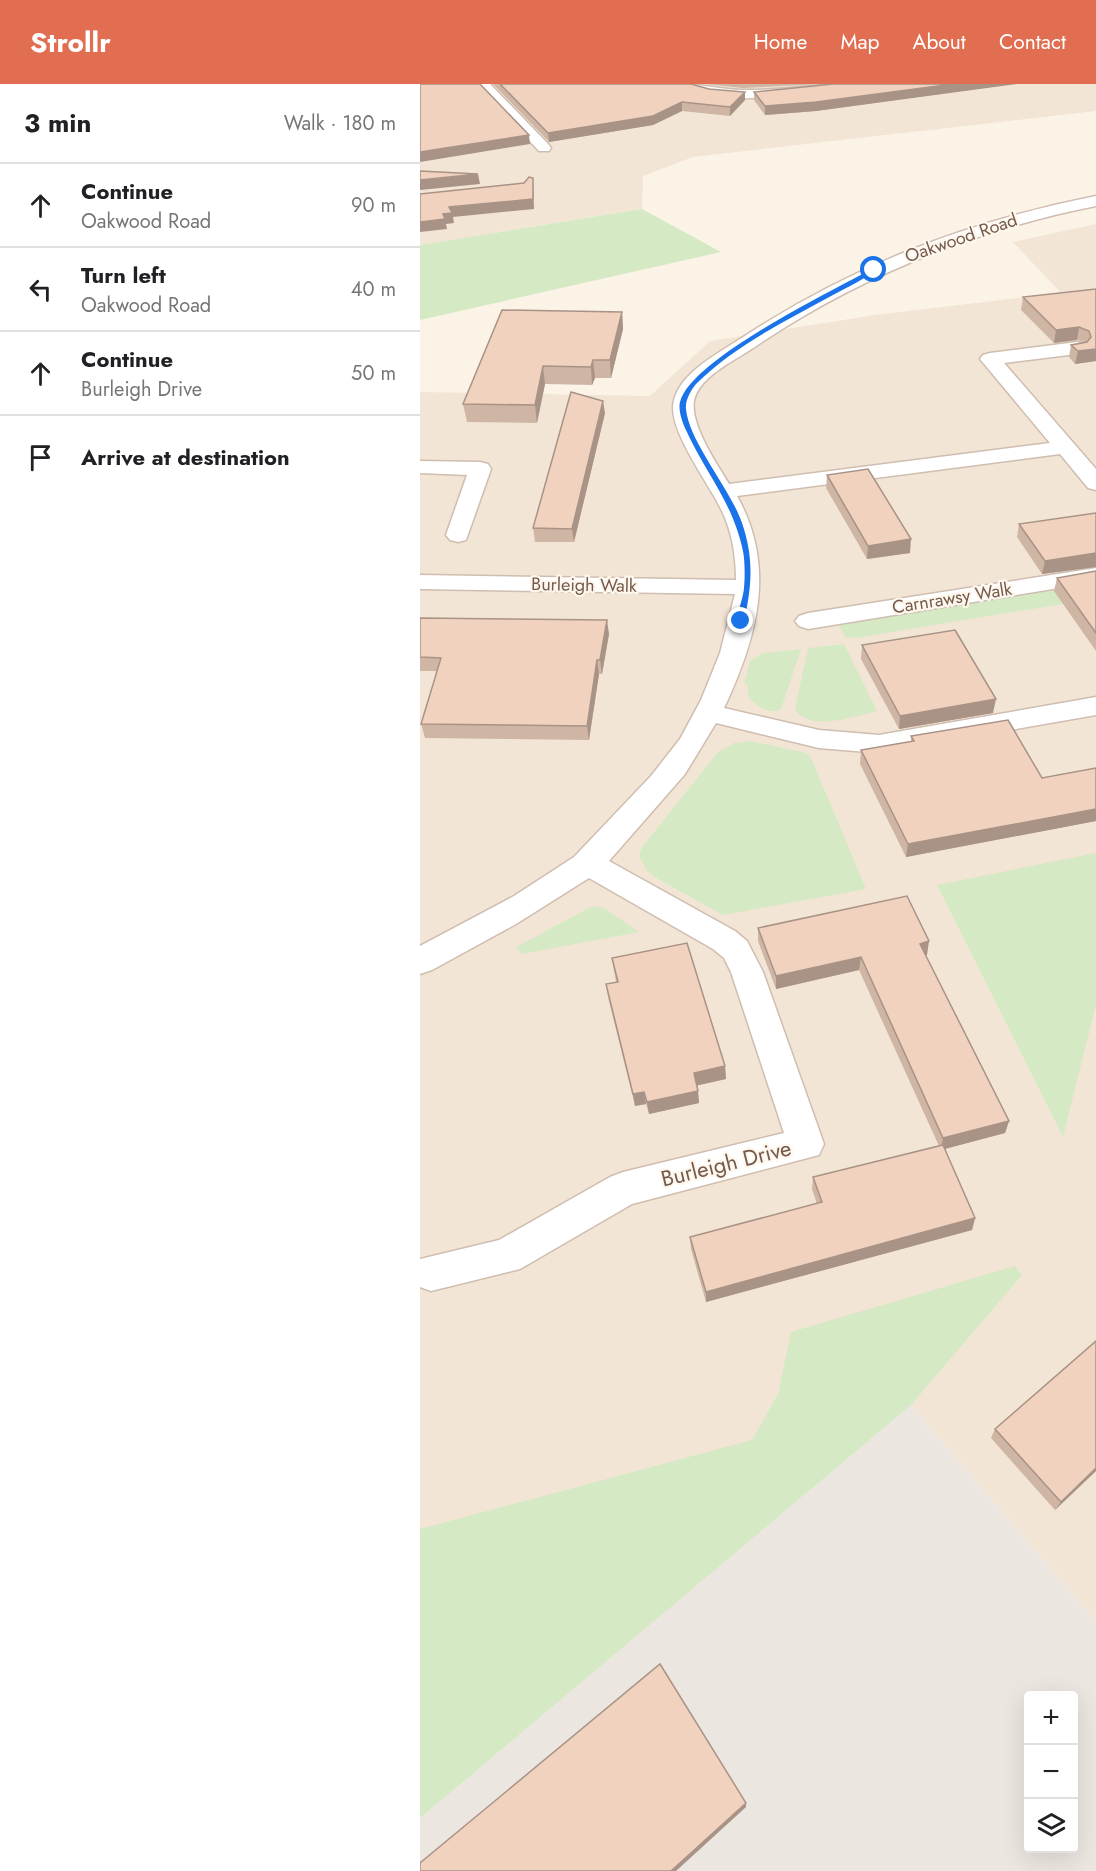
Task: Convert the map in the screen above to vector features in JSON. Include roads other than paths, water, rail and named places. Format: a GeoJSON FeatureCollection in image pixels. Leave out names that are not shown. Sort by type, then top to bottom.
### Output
{"type":"FeatureCollection","features":[{"type":"Feature","properties":{"kind":"street"},"geometry":{"type":"LineString","coordinates":[[483,84],[544,148]]}},
{"type":"Feature","properties":{"kind":"street"},"geometry":{"type":"LineString","coordinates":[[689,84],[704,90],[746,93],[845,84]]}},
{"type":"Feature","properties":{"kind":"street","name":"Oakwood Road"},"geometry":{"type":"LineString","coordinates":[[725,491],[694,440],[683,408],[683,400],[692,386],[713,366],[757,335],[874,270],[976,231],[1029,215],[1096,201]]}},
{"type":"Feature","properties":{"kind":"street"},"geometry":{"type":"LineString","coordinates":[[1077,348],[990,359],[1096,483]]}},
{"type":"Feature","properties":{"kind":"street"},"geometry":{"type":"LineString","coordinates":[[420,961],[508,913],[587,863],[683,756],[709,713],[729,662],[748,587],[747,554],[739,522],[725,491],[1066,447]]}},
{"type":"Feature","properties":{"kind":"street"},"geometry":{"type":"LineString","coordinates":[[420,467],[480,469],[458,535]]}},
{"type":"Feature","properties":{"kind":"street","name":"Carnrawsy Walk"},"geometry":{"type":"LineString","coordinates":[[808,621],[1096,575]]}},
{"type":"Feature","properties":{"kind":"street","name":"Burleigh Walk"},"geometry":{"type":"LineString","coordinates":[[420,582],[748,587]]}},
{"type":"Feature","properties":{"kind":"street"},"geometry":{"type":"LineString","coordinates":[[709,713],[819,739],[879,744],[1096,706]]}},
{"type":"Feature","properties":{"kind":"street","name":"Burleigh Drive"},"geometry":{"type":"LineString","coordinates":[[431,1273],[506,1256],[623,1188],[806,1144],[747,972],[736,950],[700,925],[587,863]]}}]}
